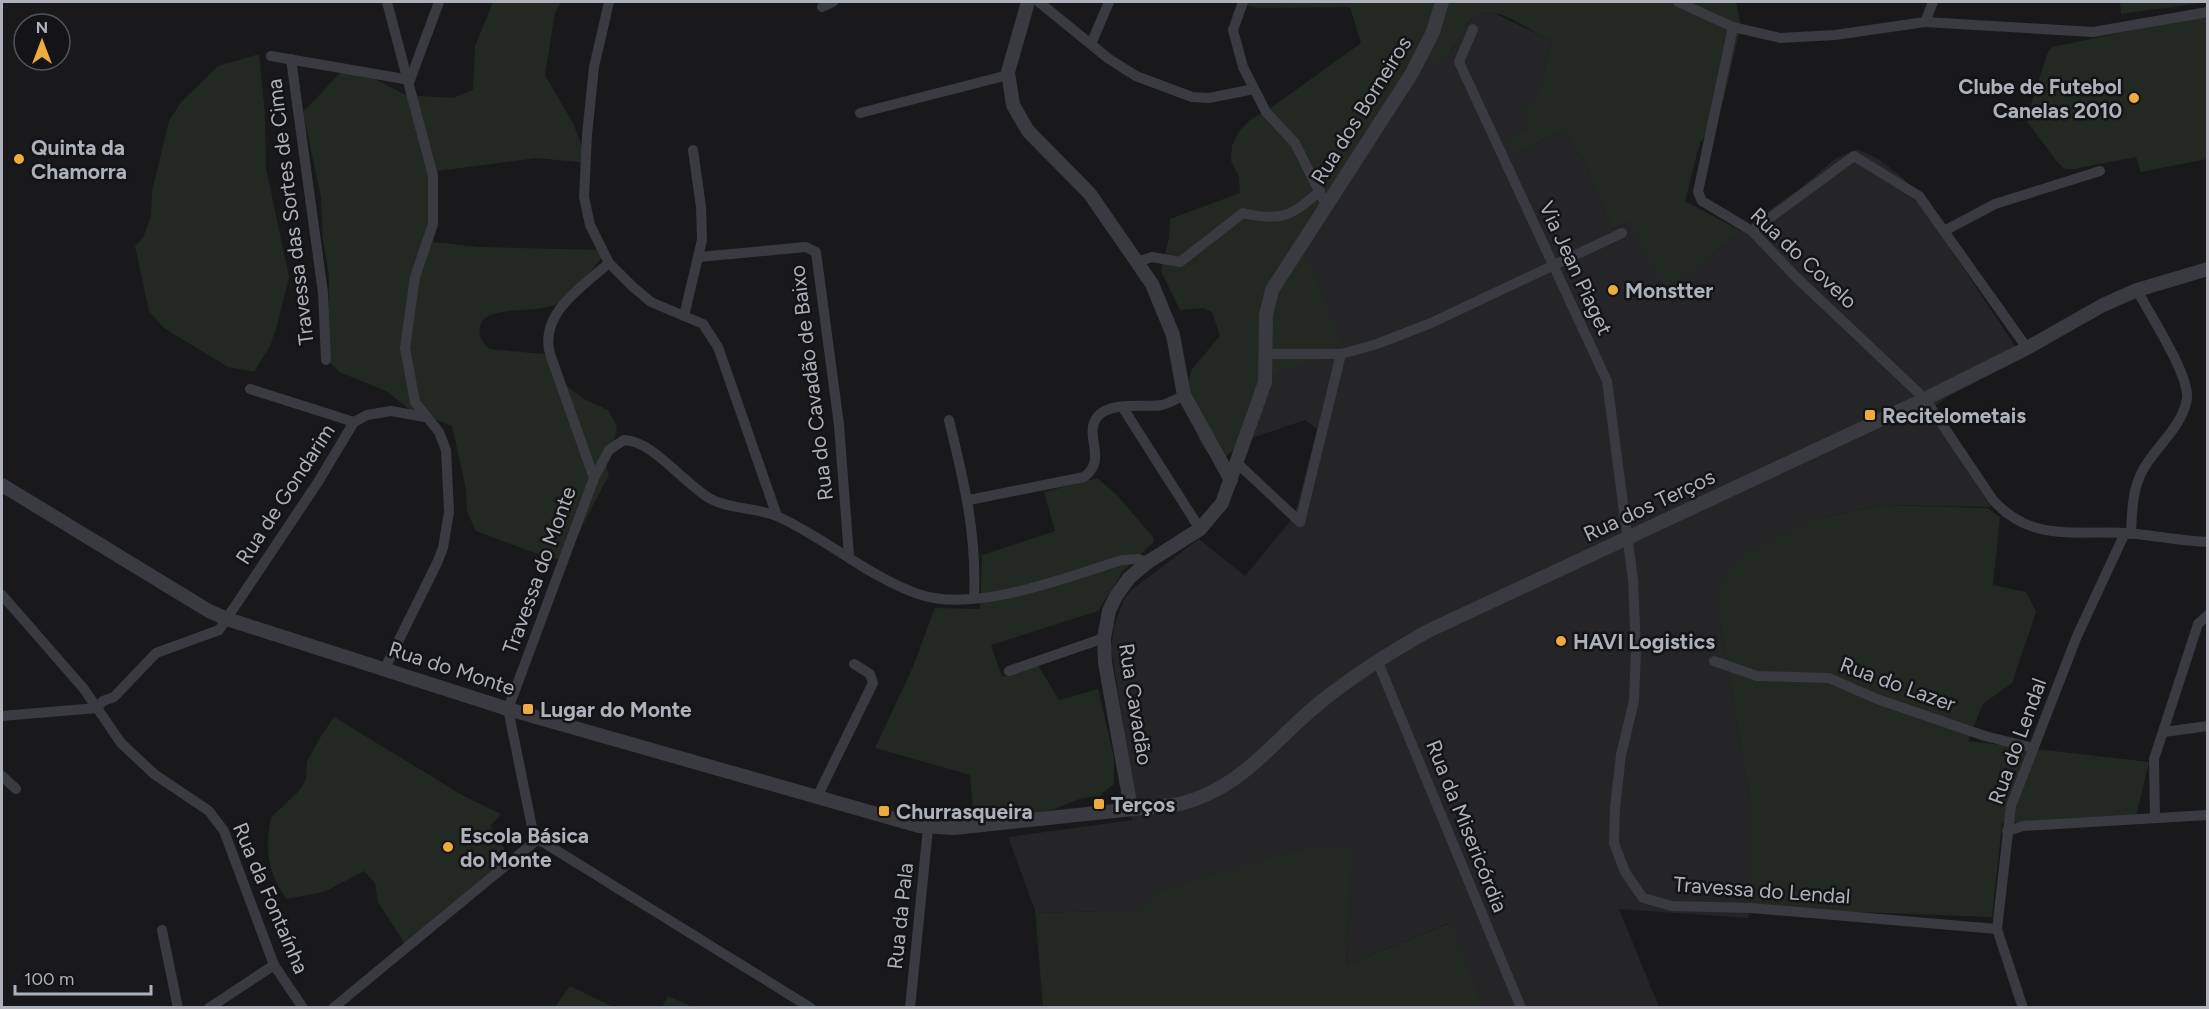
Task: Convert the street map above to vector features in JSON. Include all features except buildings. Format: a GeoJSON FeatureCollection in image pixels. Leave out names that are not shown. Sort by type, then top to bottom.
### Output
{"type":"FeatureCollection","features":[{"type":"Feature","properties":{"kind":"street"},"geometry":{"type":"LineString","coordinates":[[385,668],[437,563],[447,529],[449,512],[446,450],[439,432],[425,417],[412,392],[405,348],[415,277],[433,224],[433,176],[410,80],[387,2]]}},
{"type":"Feature","properties":{"kind":"street"},"geometry":{"type":"LineString","coordinates":[[410,80],[439,2]]}},
{"type":"Feature","properties":{"kind":"street"},"geometry":{"type":"LineString","coordinates":[[609,2],[594,67],[584,197],[590,225],[609,263],[651,302],[702,324],[718,348],[777,516],[919,595],[974,598],[1020,591],[1122,560],[1138,559],[1148,562]]}},
{"type":"Feature","properties":{"kind":"street"},"geometry":{"type":"LineString","coordinates":[[822,7],[833,2]]}},
{"type":"Feature","properties":{"kind":"street"},"geometry":{"type":"LineString","coordinates":[[1028,2],[1008,75],[1013,105],[1019,119],[1090,194],[1152,284],[1168,316],[1184,395],[1230,480]]}},
{"type":"Feature","properties":{"kind":"street"},"geometry":{"type":"LineString","coordinates":[[1039,2],[1091,44],[1136,76],[1192,97],[1209,98],[1254,89]]}},
{"type":"Feature","properties":{"kind":"street"},"geometry":{"type":"LineString","coordinates":[[1091,44],[1109,2]]}},
{"type":"Feature","properties":{"kind":"street"},"geometry":{"type":"LineString","coordinates":[[1243,2],[1233,30],[1243,67],[1266,112],[1295,143],[1326,205]]}},
{"type":"Feature","properties":{"kind":"street","name":"Rua dos Borneiros"},"geometry":{"type":"LineString","coordinates":[[1267,354],[1266,315],[1272,290],[1412,73],[1433,32],[1442,2]]}},
{"type":"Feature","properties":{"kind":"street"},"geometry":{"type":"LineString","coordinates":[[1678,2],[1733,27],[1780,38],[1835,35],[1925,22],[2093,32],[2208,12]]}},
{"type":"Feature","properties":{"kind":"street"},"geometry":{"type":"LineString","coordinates":[[1925,22],[1933,2]]}},
{"type":"Feature","properties":{"kind":"street","name":"Rua do Covelo"},"geometry":{"type":"LineString","coordinates":[[1733,27],[1698,192],[1702,201],[1752,231],[1797,278],[1925,399],[1993,500],[2005,514],[2040,531],[2128,534],[2208,542]]}},
{"type":"Feature","properties":{"kind":"street","name":"Via Jean Piaget"},"geometry":{"type":"LineString","coordinates":[[1473,29],[1459,62],[1607,381],[1628,537]]}},
{"type":"Feature","properties":{"kind":"street"},"geometry":{"type":"LineString","coordinates":[[271,56],[410,80]]}},
{"type":"Feature","properties":{"kind":"street","name":"Travessa das Sortes de Cima"},"geometry":{"type":"LineString","coordinates":[[291,59],[323,293],[326,360]]}},
{"type":"Feature","properties":{"kind":"street"},"geometry":{"type":"LineString","coordinates":[[860,113],[1008,75]]}},
{"type":"Feature","properties":{"kind":"street"},"geometry":{"type":"LineString","coordinates":[[684,316],[699,257],[703,225],[693,150]]}},
{"type":"Feature","properties":{"kind":"street"},"geometry":{"type":"LineString","coordinates":[[1752,231],[1854,156],[1919,196],[2027,348]]}},
{"type":"Feature","properties":{"kind":"street"},"geometry":{"type":"LineString","coordinates":[[1944,231],[1995,204],[2100,171]]}},
{"type":"Feature","properties":{"kind":"street"},"geometry":{"type":"LineString","coordinates":[[1137,261],[1152,256],[1180,262],[1243,213],[1283,218],[1298,210],[1320,191]]}},
{"type":"Feature","properties":{"kind":"street"},"geometry":{"type":"LineString","coordinates":[[1267,354],[1341,354],[1405,334],[1622,233]]}},
{"type":"Feature","properties":{"kind":"street","name":"Rua do Cavadão de Baixo"},"geometry":{"type":"LineString","coordinates":[[699,257],[806,246],[816,252],[839,425],[849,556]]}},
{"type":"Feature","properties":{"kind":"street"},"geometry":{"type":"LineString","coordinates":[[594,478],[550,354],[548,333],[559,310],[609,263]]}},
{"type":"Feature","properties":{"kind":"street","name":"Rua dos Terços"},"geometry":{"type":"LineString","coordinates":[[1131,808],[1180,804],[1206,797],[1226,787],[1317,705],[1377,660],[1428,631],[1925,399],[2137,290],[2208,269]]}},
{"type":"Feature","properties":{"kind":"street","name":"Rua do Lendal"},"geometry":{"type":"LineString","coordinates":[[2023,1008],[1997,929],[2011,806],[2077,636],[2128,534],[2133,498],[2143,469],[2178,422],[2187,397],[2181,373],[2137,290]]}},
{"type":"Feature","properties":{"kind":"street","name":"Rua Cavadão"},"geometry":{"type":"LineString","coordinates":[[1131,808],[1107,679],[1104,638],[1109,611],[1116,596],[1130,578],[1148,562],[1200,529],[1215,514],[1230,480],[1265,382],[1267,354]]}},
{"type":"Feature","properties":{"kind":"street"},"geometry":{"type":"LineString","coordinates":[[1236,462],[1300,522],[1341,354]]}},
{"type":"Feature","properties":{"kind":"street"},"geometry":{"type":"LineString","coordinates":[[250,389],[354,422]]}},
{"type":"Feature","properties":{"kind":"street"},"geometry":{"type":"LineString","coordinates":[[969,500],[1084,477],[1096,463],[1093,432],[1098,417],[1107,411],[1123,408],[1162,405],[1184,395]]}},
{"type":"Feature","properties":{"kind":"street"},"geometry":{"type":"LineString","coordinates":[[1123,408],[1200,529]]}},
{"type":"Feature","properties":{"kind":"street","name":"Rua de Gondarim"},"geometry":{"type":"LineString","coordinates":[[227,619],[318,482],[354,422],[367,415],[392,411],[425,417]]}},
{"type":"Feature","properties":{"kind":"street"},"geometry":{"type":"LineString","coordinates":[[949,420],[969,500],[975,539],[974,598]]}},
{"type":"Feature","properties":{"kind":"street","name":"Travessa do Monte"},"geometry":{"type":"LineString","coordinates":[[508,709],[594,478],[609,450],[624,440],[632,440],[711,499],[777,516]]}},
{"type":"Feature","properties":{"kind":"street","name":"Rua do Monte"},"geometry":{"type":"LineString","coordinates":[[2,485],[209,611],[227,619],[508,709],[928,828],[954,828],[1131,808]]}},
{"type":"Feature","properties":{"kind":"street","name":"Travessa do Lendal"},"geometry":{"type":"LineString","coordinates":[[1628,537],[1636,650],[1634,701],[1622,755],[1614,843],[1625,872],[1643,898],[1672,906],[1751,908],[1997,929]]}},
{"type":"Feature","properties":{"kind":"street","name":"Rua da Fontaínha"},"geometry":{"type":"LineString","coordinates":[[2,595],[59,659],[121,743],[154,774],[209,811],[224,831],[274,965],[303,1008]]}},
{"type":"Feature","properties":{"kind":"street"},"geometry":{"type":"LineString","coordinates":[[2,716],[97,708],[103,701],[114,696],[156,653],[219,630],[227,619]]}},
{"type":"Feature","properties":{"kind":"street"},"geometry":{"type":"LineString","coordinates":[[2155,817],[2154,759],[2198,624],[2207,619]]}},
{"type":"Feature","properties":{"kind":"street"},"geometry":{"type":"LineString","coordinates":[[1009,671],[1104,638]]}},
{"type":"Feature","properties":{"kind":"street","name":"Rua da Misericórdia"},"geometry":{"type":"LineString","coordinates":[[1377,660],[1521,1008]]}},
{"type":"Feature","properties":{"kind":"street","name":"Rua do Lazer"},"geometry":{"type":"LineString","coordinates":[[1714,661],[1757,676],[1829,678],[1877,699],[1985,736],[2033,748]]}},
{"type":"Feature","properties":{"kind":"street"},"geometry":{"type":"LineString","coordinates":[[817,797],[873,683],[870,674],[854,664]]}},
{"type":"Feature","properties":{"kind":"street"},"geometry":{"type":"LineString","coordinates":[[508,709],[533,832],[538,840],[811,1008]]}},
{"type":"Feature","properties":{"kind":"street"},"geometry":{"type":"LineString","coordinates":[[2164,732],[2208,726]]}},
{"type":"Feature","properties":{"kind":"street"},"geometry":{"type":"LineString","coordinates":[[2,776],[16,789]]}},
{"type":"Feature","properties":{"kind":"street"},"geometry":{"type":"LineString","coordinates":[[2007,831],[2023,826],[2208,815]]}},
{"type":"Feature","properties":{"kind":"street","name":"Rua da Pala"},"geometry":{"type":"LineString","coordinates":[[910,1008],[928,828]]}},
{"type":"Feature","properties":{"kind":"street"},"geometry":{"type":"LineString","coordinates":[[333,1008],[538,840]]}},
{"type":"Feature","properties":{"kind":"street"},"geometry":{"type":"LineString","coordinates":[[162,930],[178,1008]]}},
{"type":"Feature","properties":{"kind":"street"},"geometry":{"type":"LineString","coordinates":[[209,1008],[274,965]]}},
{"type":"Feature","properties":{"kind":"shaded area"},"geometry":{"type":"Polygon","coordinates":[[[493,2],[561,2],[555,13],[545,75],[573,123],[588,163],[537,158],[438,171],[433,242],[480,247],[608,250],[566,299],[549,307],[493,314],[483,320],[480,325],[482,340],[490,349],[544,354],[564,384],[584,399],[608,410],[617,426],[614,441],[603,457],[609,475],[565,559],[551,559],[476,531],[467,512],[466,489],[452,426],[418,416],[386,391],[339,372],[329,361],[329,275],[323,240],[321,198],[303,112],[344,69],[375,79],[406,95],[453,98],[473,90],[475,46],[493,2]]]}},
{"type":"Feature","properties":{"kind":"shaded area"},"geometry":{"type":"Polygon","coordinates":[[[1231,2],[1736,2],[1741,25],[1724,98],[1712,130],[1700,142],[1685,201],[1741,231],[1692,271],[1665,287],[1630,222],[1612,229],[1582,157],[1576,152],[1565,130],[1516,153],[1510,141],[1530,126],[1521,109],[1536,101],[1552,41],[1501,15],[1484,13],[1475,16],[1463,29],[1443,60],[1407,70],[1300,239],[1345,352],[1269,374],[1237,447],[1224,458],[1212,459],[1200,442],[1185,390],[1192,369],[1220,336],[1212,312],[1203,308],[1180,310],[1161,271],[1169,238],[1170,219],[1240,193],[1239,177],[1231,161],[1232,146],[1239,131],[1250,120],[1272,107],[1361,43],[1350,7],[1258,8],[1231,2]]]}},
{"type":"Feature","properties":{"kind":"shaded area"},"geometry":{"type":"Polygon","coordinates":[[[2120,2],[2208,2],[2121,14],[2120,2]]]}},
{"type":"Feature","properties":{"kind":"shaded area"},"geometry":{"type":"Polygon","coordinates":[[[1492,12],[1552,41],[1530,126],[1511,141],[1516,153],[1565,130],[1576,152],[1582,157],[1612,229],[1630,222],[1638,235],[1692,271],[1836,158],[1857,149],[1879,159],[1904,179],[2023,358],[1949,396],[1926,413],[1932,416],[1991,507],[1882,505],[1812,520],[1746,553],[1719,613],[1751,809],[1751,908],[1748,918],[1619,909],[1659,1007],[1484,1007],[1449,923],[1346,965],[1350,850],[1302,850],[1284,853],[1236,870],[1145,910],[1036,913],[1008,837],[1132,820],[1123,792],[1134,790],[1111,649],[1114,625],[1125,597],[1199,539],[1245,576],[1288,524],[1297,507],[1317,429],[1305,420],[1249,439],[1245,436],[1313,276],[1300,239],[1407,70],[1442,61],[1453,49],[1457,36],[1476,15],[1492,12]]]}},
{"type":"Feature","properties":{"kind":"shaded area"},"geometry":{"type":"Polygon","coordinates":[[[2207,15],[2207,159],[2141,172],[2136,157],[2074,169],[2065,169],[2058,163],[2026,120],[2047,54],[2052,47],[2207,15]]]}},
{"type":"Feature","properties":{"kind":"shaded area"},"geometry":{"type":"Polygon","coordinates":[[[259,54],[265,113],[266,168],[289,277],[270,346],[254,372],[228,367],[164,328],[149,311],[135,246],[143,238],[151,216],[152,191],[169,121],[181,102],[218,66],[259,54]]]}},
{"type":"Feature","properties":{"kind":"shaded area"},"geometry":{"type":"Polygon","coordinates":[[[1097,478],[1116,494],[1154,538],[1153,543],[1123,571],[1098,611],[991,645],[1002,677],[1038,665],[1059,700],[1098,689],[1114,757],[1114,784],[1099,796],[1082,798],[1052,810],[1016,818],[974,820],[970,775],[875,748],[912,669],[935,608],[980,609],[982,555],[1055,531],[1044,492],[1097,478]]]}},
{"type":"Feature","properties":{"kind":"shaded area"},"geometry":{"type":"Polygon","coordinates":[[[1882,505],[1987,508],[2000,517],[1993,585],[2026,592],[2036,612],[2012,683],[1983,704],[1968,741],[2149,762],[2136,817],[2002,823],[1992,917],[1751,908],[1751,809],[1719,613],[1718,587],[1746,553],[1812,520],[1882,505]]]}},
{"type":"Feature","properties":{"kind":"shaded area"},"geometry":{"type":"Polygon","coordinates":[[[334,717],[462,795],[501,814],[490,826],[510,858],[405,944],[378,902],[375,883],[364,871],[324,892],[287,899],[275,880],[268,850],[271,817],[299,791],[306,779],[307,762],[334,717]]]}},
{"type":"Feature","properties":{"kind":"shaded area"},"geometry":{"type":"Polygon","coordinates":[[[1302,850],[1351,850],[1346,965],[1450,923],[1484,1007],[1043,1007],[1035,910],[1037,913],[1145,910],[1153,894],[1284,853],[1302,850]]]}},
{"type":"Feature","properties":{"kind":"shaded area"},"geometry":{"type":"Polygon","coordinates":[[[570,986],[613,1007],[555,1007],[570,986]]]}},
{"type":"Feature","properties":{"kind":"shaded area"},"geometry":{"type":"Polygon","coordinates":[[[668,996],[693,1007],[662,1007],[668,996]]]}},
{"type":"Feature","properties":{"kind":"place","name":"Clube de Futebol Canelas 2010"},"geometry":{"type":"Point","coordinates":[2134,98]}},
{"type":"Feature","properties":{"kind":"place","name":"Quinta da Chamorra"},"geometry":{"type":"Point","coordinates":[19,159]}},
{"type":"Feature","properties":{"kind":"place","name":"Monstter"},"geometry":{"type":"Point","coordinates":[1613,290]}},
{"type":"Feature","properties":{"kind":"place","name":"Recitelometais"},"geometry":{"type":"Point","coordinates":[1870,415]}},
{"type":"Feature","properties":{"kind":"place","name":"HAVI Logistics"},"geometry":{"type":"Point","coordinates":[1561,641]}},
{"type":"Feature","properties":{"kind":"place","name":"Lugar do Monte"},"geometry":{"type":"Point","coordinates":[528,709]}},
{"type":"Feature","properties":{"kind":"place","name":"Terços"},"geometry":{"type":"Point","coordinates":[1099,804]}},
{"type":"Feature","properties":{"kind":"place","name":"Churrasqueira"},"geometry":{"type":"Point","coordinates":[884,811]}},
{"type":"Feature","properties":{"kind":"place","name":"Escola Básica do Monte"},"geometry":{"type":"Point","coordinates":[448,847]}}]}
